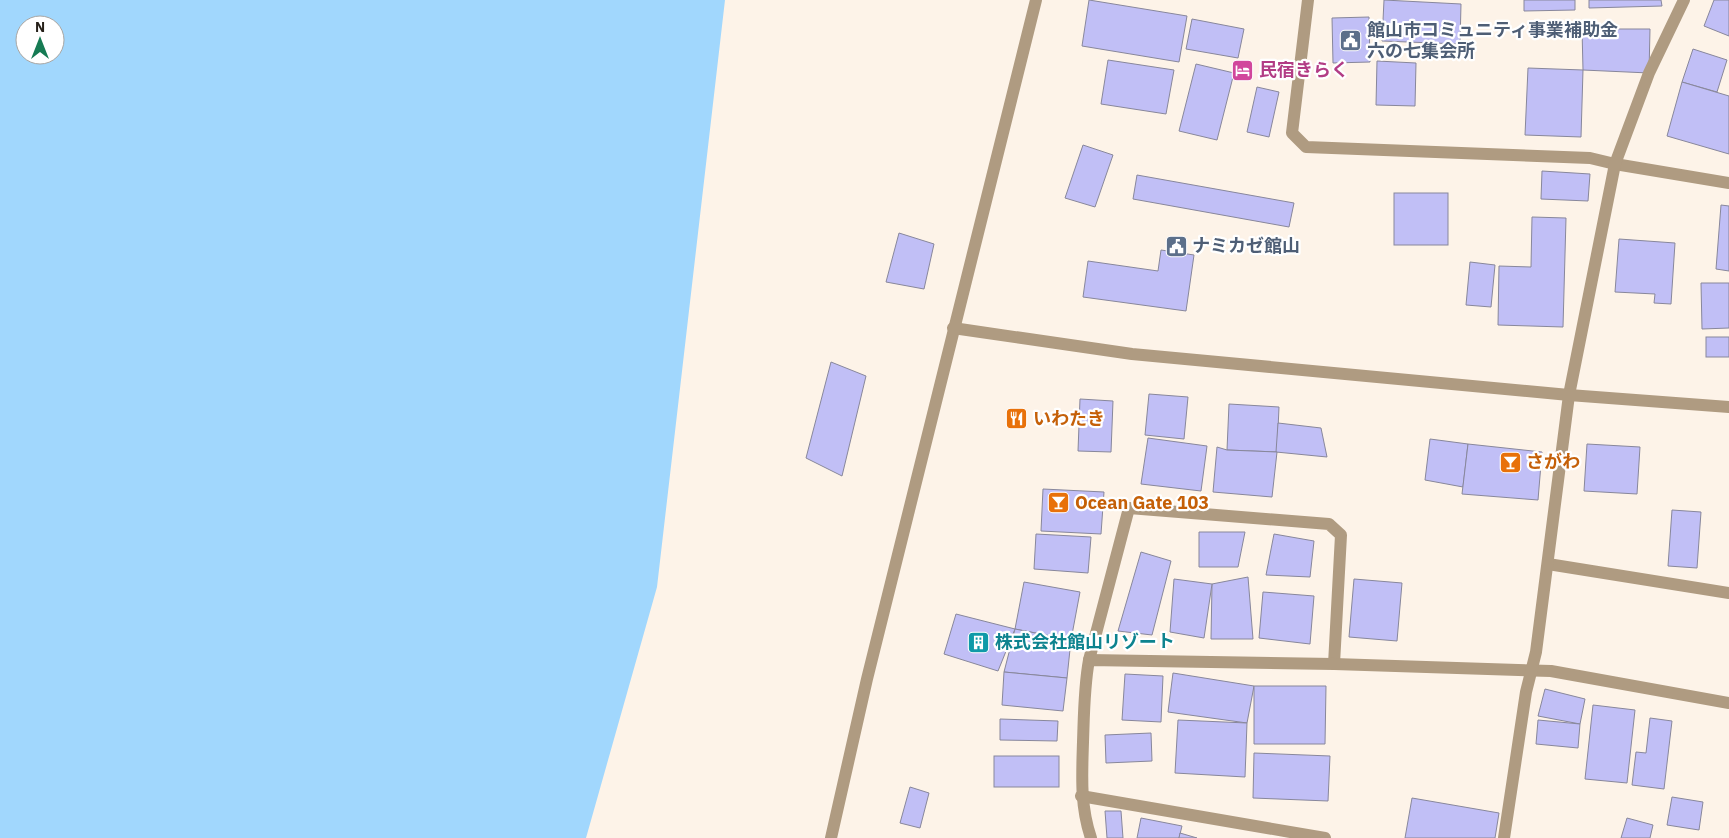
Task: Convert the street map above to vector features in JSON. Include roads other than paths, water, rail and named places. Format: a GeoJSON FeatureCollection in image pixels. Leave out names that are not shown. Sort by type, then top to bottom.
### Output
{"type":"FeatureCollection","features":[{"type":"Feature","properties":{"kind":"street"},"geometry":{"type":"LineString","coordinates":[[832,838],[867,679],[1036,0]]}},
{"type":"Feature","properties":{"kind":"street"},"geometry":{"type":"LineString","coordinates":[[1308,0],[1292,133],[1306,147],[1590,158],[1729,183]]}},
{"type":"Feature","properties":{"kind":"street"},"geometry":{"type":"LineString","coordinates":[[1504,838],[1548,564],[1569,395],[1616,164],[1649,73],[1684,0]]}},
{"type":"Feature","properties":{"kind":"street"},"geometry":{"type":"LineString","coordinates":[[954,328],[1132,354],[1729,408]]}},
{"type":"Feature","properties":{"kind":"street"},"geometry":{"type":"LineString","coordinates":[[1090,838],[1084,817],[1082,796],[1084,685],[1129,508],[1329,524],[1341,535],[1334,664]]}},
{"type":"Feature","properties":{"kind":"street"},"geometry":{"type":"LineString","coordinates":[[1548,564],[1729,594]]}},
{"type":"Feature","properties":{"kind":"street"},"geometry":{"type":"LineString","coordinates":[[1089,660],[1334,664],[1551,671],[1729,703]]}},
{"type":"Feature","properties":{"kind":"street"},"geometry":{"type":"LineString","coordinates":[[1082,796],[1325,838]]}},
{"type":"Feature","properties":{"kind":"water"},"geometry":{"type":"Polygon","coordinates":[[[0,0],[725,0],[657,587],[586,838],[0,838],[0,0]]]}},
{"type":"Feature","properties":{"kind":"place","name":"館山市コミュニティ事業補助金 六の七集会所"},"geometry":{"type":"Point","coordinates":[1351,40]}},
{"type":"Feature","properties":{"kind":"place","name":"民宿きらく"},"geometry":{"type":"Point","coordinates":[1243,70]}},
{"type":"Feature","properties":{"kind":"place","name":"ナミカゼ館山"},"geometry":{"type":"Point","coordinates":[1176,246]}},
{"type":"Feature","properties":{"kind":"place","name":"いわたき"},"geometry":{"type":"Point","coordinates":[1017,419]}},
{"type":"Feature","properties":{"kind":"place","name":"さがわ"},"geometry":{"type":"Point","coordinates":[1510,462]}},
{"type":"Feature","properties":{"kind":"place","name":"Ocean Gate 103"},"geometry":{"type":"Point","coordinates":[1059,503]}},
{"type":"Feature","properties":{"kind":"place","name":"株式会社館山リゾート"},"geometry":{"type":"Point","coordinates":[979,642]}}]}
